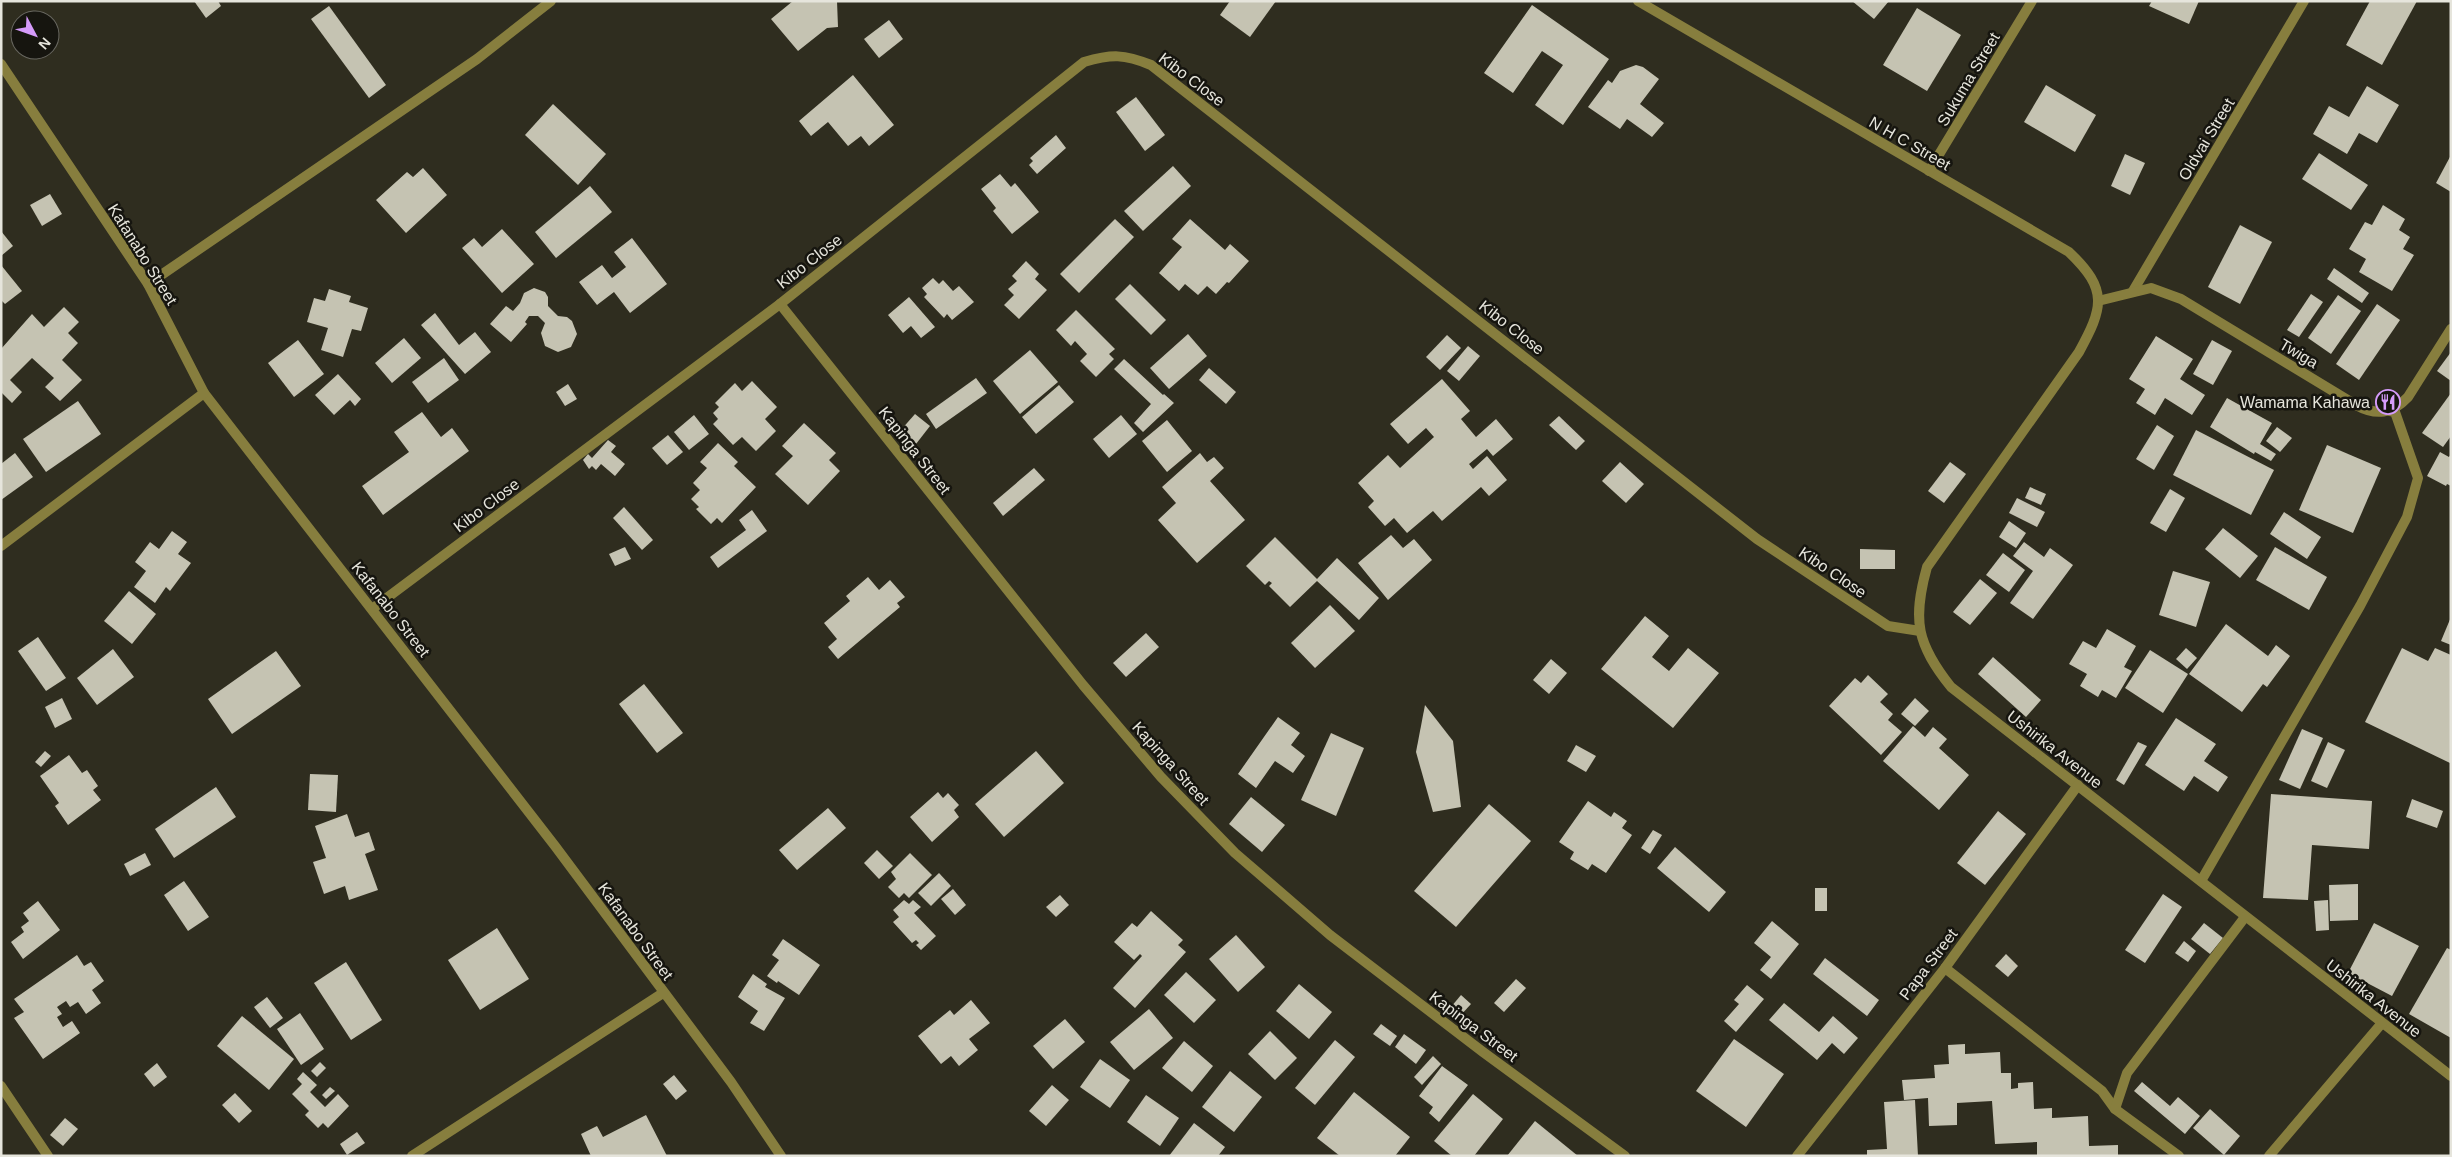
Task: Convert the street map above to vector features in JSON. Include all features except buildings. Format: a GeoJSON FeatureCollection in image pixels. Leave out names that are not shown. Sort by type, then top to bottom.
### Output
{"type":"FeatureCollection","features":[{"type":"Feature","properties":{"kind":"street"},"geometry":{"type":"LineString","coordinates":[[148,284],[477,59],[551,1]]}},
{"type":"Feature","properties":{"kind":"street","name":"N H C Street"},"geometry":{"type":"LineString","coordinates":[[1638,1],[2069,252],[2084,266],[2094,280],[2098,301],[2096,320],[2079,352]]}},
{"type":"Feature","properties":{"kind":"street","name":"Sukuma Street"},"geometry":{"type":"LineString","coordinates":[[1929,171],[2032,1]]}},
{"type":"Feature","properties":{"kind":"street","name":"Oldvai Street"},"geometry":{"type":"LineString","coordinates":[[2133,291],[2304,1]]}},
{"type":"Feature","properties":{"kind":"street","name":"Kibo Close"},"geometry":{"type":"LineString","coordinates":[[372,609],[780,304],[1084,62],[1106,55],[1129,56],[1150,65],[1757,539],[1888,626],[1920,631]]}},
{"type":"Feature","properties":{"kind":"street","name":"Kafanabo Street"},"geometry":{"type":"LineString","coordinates":[[1,64],[148,284],[204,393],[555,846],[731,1082],[781,1156]]}},
{"type":"Feature","properties":{"kind":"street","name":"Twiga"},"geometry":{"type":"LineString","coordinates":[[2098,301],[2151,288],[2181,299],[2361,408],[2378,413],[2390,411]]}},
{"type":"Feature","properties":{"kind":"street","name":"Kapinga Street"},"geometry":{"type":"LineString","coordinates":[[780,304],[1083,685],[1161,777],[1235,853],[1330,935],[1483,1052],[1625,1156]]}},
{"type":"Feature","properties":{"kind":"street"},"geometry":{"type":"LineString","coordinates":[[2390,411],[2400,406],[2408,397],[2451,329]]}},
{"type":"Feature","properties":{"kind":"street","name":"Ushirika Avenue"},"geometry":{"type":"LineString","coordinates":[[2079,352],[1927,567],[1918,599],[1920,631],[1931,662],[1951,687],[2451,1076]]}},
{"type":"Feature","properties":{"kind":"street"},"geometry":{"type":"LineString","coordinates":[[1,546],[204,393]]}},
{"type":"Feature","properties":{"kind":"street"},"geometry":{"type":"LineString","coordinates":[[2201,881],[2360,606],[2407,517],[2418,478],[2395,412],[2390,411]]}},
{"type":"Feature","properties":{"kind":"street","name":"Papa Street"},"geometry":{"type":"LineString","coordinates":[[1797,1156],[1945,968],[2078,786]]}},
{"type":"Feature","properties":{"kind":"street"},"geometry":{"type":"LineString","coordinates":[[2115,1109],[2127,1073],[2245,917]]}},
{"type":"Feature","properties":{"kind":"street"},"geometry":{"type":"LineString","coordinates":[[1945,968],[2102,1091],[2115,1109],[2179,1156]]}},
{"type":"Feature","properties":{"kind":"street"},"geometry":{"type":"LineString","coordinates":[[412,1156],[663,992]]}},
{"type":"Feature","properties":{"kind":"street"},"geometry":{"type":"LineString","coordinates":[[2269,1156],[2382,1023]]}},
{"type":"Feature","properties":{"kind":"street"},"geometry":{"type":"LineString","coordinates":[[1,1086],[48,1156]]}},
{"type":"Feature","properties":{"kind":"place","name":"Wamama Kahawa"},"geometry":{"type":"Point","coordinates":[2388,402]}}]}
